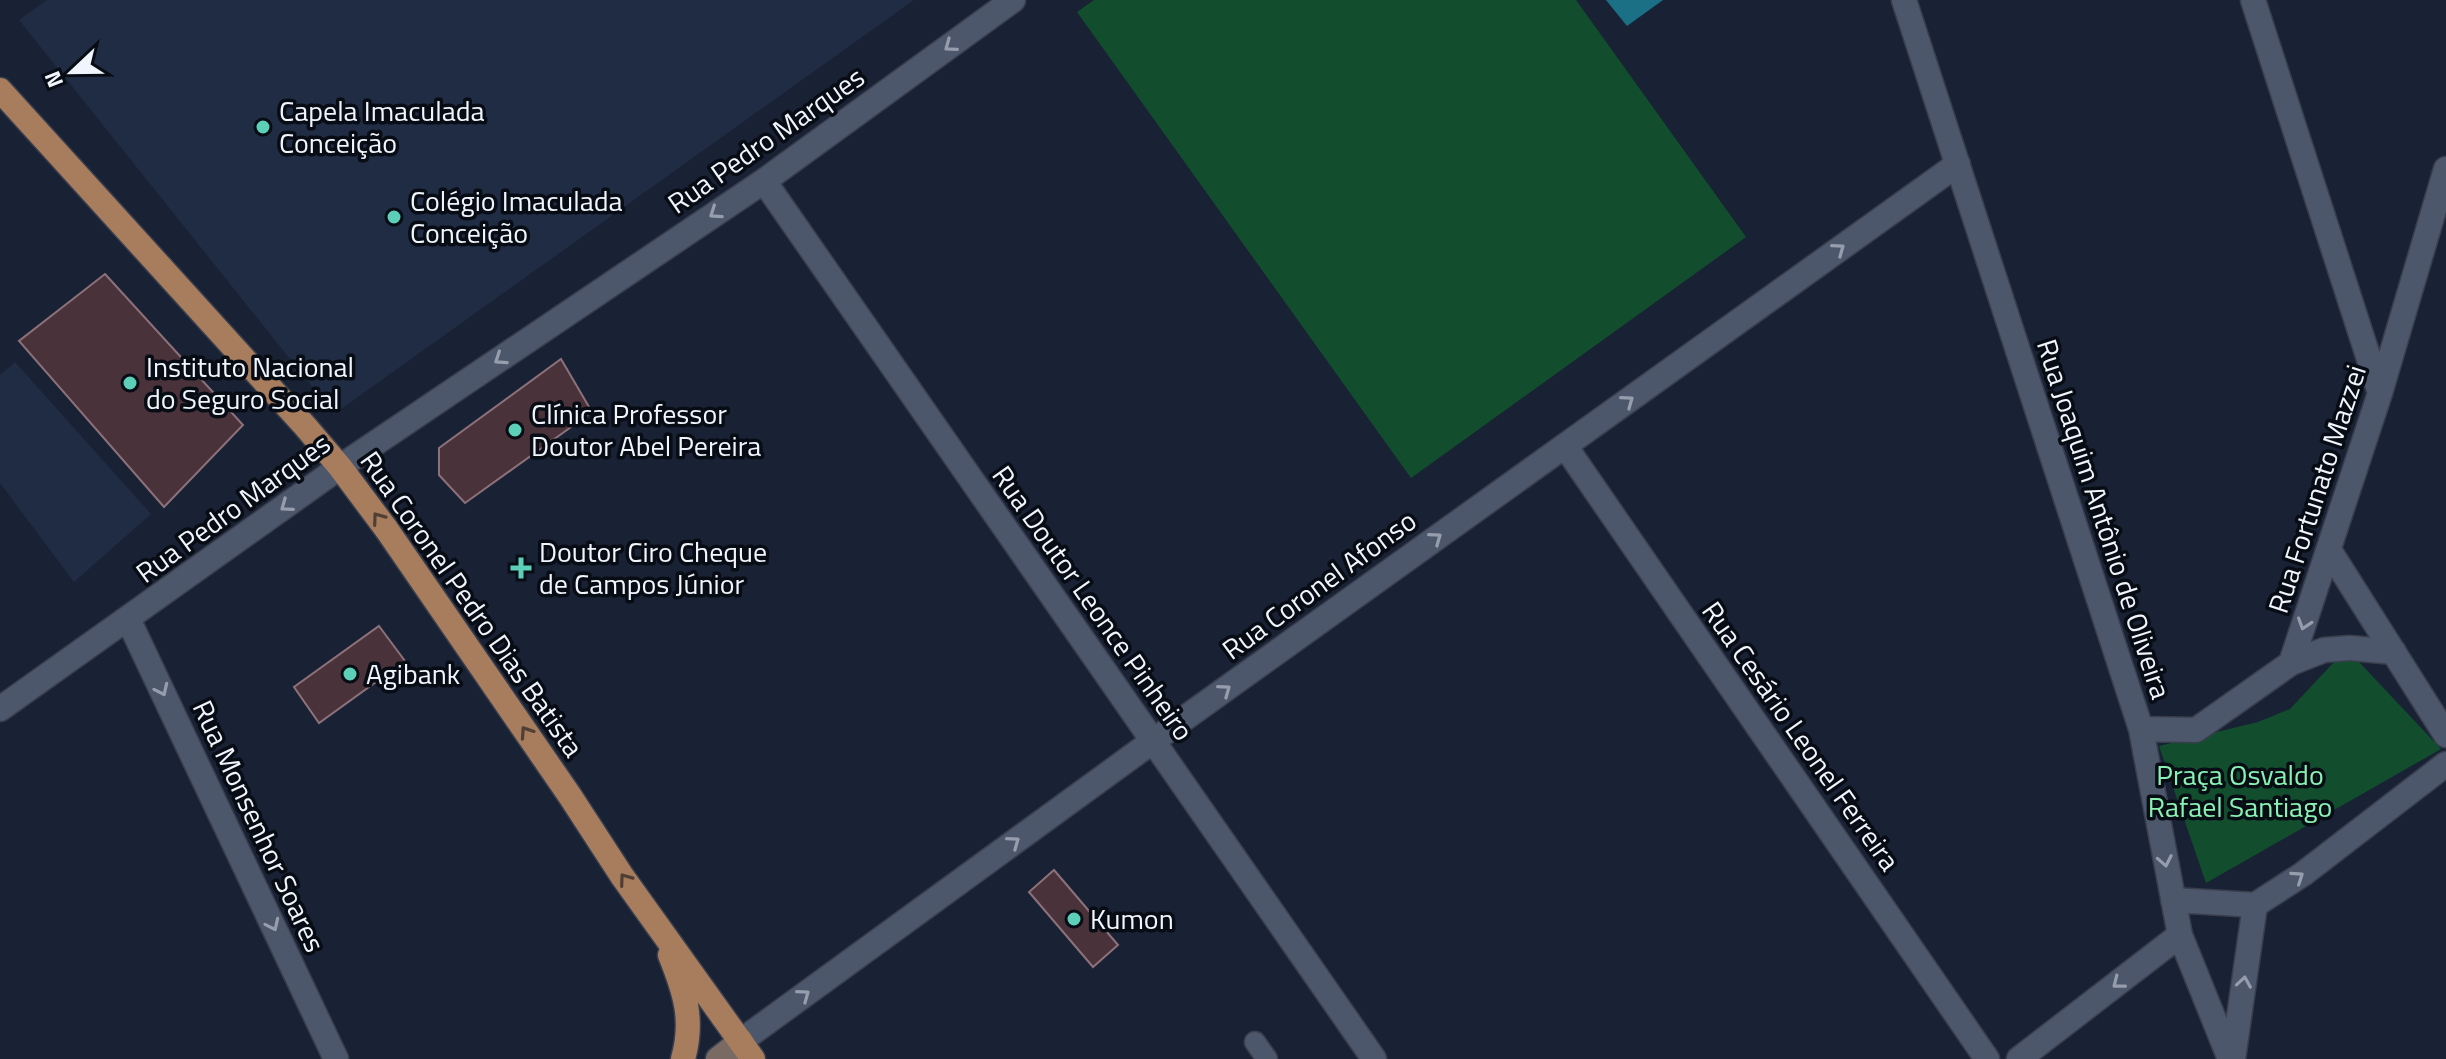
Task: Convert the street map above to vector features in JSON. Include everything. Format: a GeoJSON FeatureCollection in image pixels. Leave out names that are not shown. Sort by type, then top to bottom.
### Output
{"type":"FeatureCollection","features":[{"type":"Feature","properties":{"kind":"main road","name":"Rua Coronel Pedro Dias Batista"},"geometry":{"type":"LineString","coordinates":[[0,90],[340,467],[387,530],[654,920]]}},
{"type":"Feature","properties":{"kind":"main road"},"geometry":{"type":"LineString","coordinates":[[654,920],[747,1050]]}},
{"type":"Feature","properties":{"kind":"main road"},"geometry":{"type":"LineString","coordinates":[[654,920],[677,972],[688,1010],[690,1036],[683,1059]]}},
{"type":"Feature","properties":{"kind":"main road","name":"Rua Coronel Afonso"},"geometry":{"type":"LineString","coordinates":[[718,1059],[747,1050]]}},
{"type":"Feature","properties":{"kind":"street","name":"Rua Pedro Marques"},"geometry":{"type":"LineString","coordinates":[[0,709],[340,467],[764,181],[1013,0]]}},
{"type":"Feature","properties":{"kind":"street","name":"Rua Joaquim Antônio de Oliveira"},"geometry":{"type":"LineString","coordinates":[[1904,0],[2141,729],[2180,935],[2231,1059]]}},
{"type":"Feature","properties":{"kind":"street"},"geometry":{"type":"LineString","coordinates":[[2253,0],[2380,393]]}},
{"type":"Feature","properties":{"kind":"street","name":"Rua Coronel Afonso"},"geometry":{"type":"LineString","coordinates":[[747,1050],[1153,741],[1958,164]]}},
{"type":"Feature","properties":{"kind":"street","name":"Rua Fortunato Mazzei"},"geometry":{"type":"LineString","coordinates":[[2291,663],[2380,393],[2446,169]]}},
{"type":"Feature","properties":{"kind":"street","name":"Rua Doutor Leonce Pinheiro"},"geometry":{"type":"LineString","coordinates":[[764,181],[1374,1059]]}},
{"type":"Feature","properties":{"kind":"street","name":"Rua Cesário Leonel Ferreira"},"geometry":{"type":"LineString","coordinates":[[1565,446],[1987,1059]]}},
{"type":"Feature","properties":{"kind":"street"},"geometry":{"type":"LineString","coordinates":[[2329,550],[2446,735]]}},
{"type":"Feature","properties":{"kind":"street","name":"Rua Monsenhor Soares"},"geometry":{"type":"LineString","coordinates":[[128,619],[336,1059]]}},
{"type":"Feature","properties":{"kind":"street"},"geometry":{"type":"LineString","coordinates":[[2141,729],[2196,730],[2291,663],[2324,650],[2350,648],[2394,652]]}},
{"type":"Feature","properties":{"kind":"street"},"geometry":{"type":"LineString","coordinates":[[2173,900],[2255,905],[2303,874],[2446,764]]}},
{"type":"Feature","properties":{"kind":"street"},"geometry":{"type":"LineString","coordinates":[[2231,1059],[2255,905]]}},
{"type":"Feature","properties":{"kind":"street"},"geometry":{"type":"LineString","coordinates":[[2019,1059],[2180,935]]}},
{"type":"Feature","properties":{"kind":"lane"},"geometry":{"type":"LineString","coordinates":[[1255,1042],[1267,1059]]}},
{"type":"Feature","properties":{"kind":"shaded area","name":"Colégio Imaculada Conceição"},"geometry":{"type":"Polygon","coordinates":[[[47,0],[914,0],[334,414],[19,20],[47,0]]]}},
{"type":"Feature","properties":{"kind":"shaded area"},"geometry":{"type":"Polygon","coordinates":[[[1606,0],[1663,0],[1627,26],[1606,0]]]}},
{"type":"Feature","properties":{"kind":"shaded area"},"geometry":{"type":"Polygon","coordinates":[[[15,362],[151,514],[74,582],[0,483],[0,375],[15,362]]]}},
{"type":"Feature","properties":{"kind":"green space"},"geometry":{"type":"Polygon","coordinates":[[[1094,0],[1576,0],[1746,237],[1411,478],[1077,12],[1094,0]]]}},
{"type":"Feature","properties":{"kind":"green space","name":"Praça Osvaldo Rafael Santiago"},"geometry":{"type":"Polygon","coordinates":[[[2337,659],[2359,662],[2441,749],[2206,883],[2159,746],[2258,722],[2290,709],[2337,659]]]}},
{"type":"Feature","properties":{"kind":"building","name":"Instituto Nacional do Seguro Social"},"geometry":{"type":"Polygon","coordinates":[[[105,274],[243,425],[164,507],[19,341],[105,274]]]}},
{"type":"Feature","properties":{"kind":"building","name":"Clínica Professor Doutor Abel Pereira"},"geometry":{"type":"Polygon","coordinates":[[[561,359],[592,412],[465,503],[439,475],[439,448],[561,359]]]}},
{"type":"Feature","properties":{"kind":"building","name":"Agibank"},"geometry":{"type":"Polygon","coordinates":[[[379,626],[405,661],[319,723],[294,687],[379,626]]]}},
{"type":"Feature","properties":{"kind":"building","name":"Kumon"},"geometry":{"type":"Polygon","coordinates":[[[1054,870],[1118,945],[1093,967],[1029,892],[1054,870]]]}},
{"type":"Feature","properties":{"kind":"place","name":"Capela Imaculada Conceição"},"geometry":{"type":"Point","coordinates":[263,127]}},
{"type":"Feature","properties":{"kind":"place","name":"Colégio Imaculada Conceição"},"geometry":{"type":"Point","coordinates":[394,217]}},
{"type":"Feature","properties":{"kind":"place","name":"Instituto Nacional do Seguro Social"},"geometry":{"type":"Point","coordinates":[130,383]}},
{"type":"Feature","properties":{"kind":"place","name":"Clínica Professor Doutor Abel Pereira"},"geometry":{"type":"Point","coordinates":[515,430]}},
{"type":"Feature","properties":{"kind":"place","name":"Doutor Ciro Cheque de Campos Júnior"},"geometry":{"type":"Point","coordinates":[521,568]}},
{"type":"Feature","properties":{"kind":"place","name":"Agibank"},"geometry":{"type":"Point","coordinates":[350,674]}},
{"type":"Feature","properties":{"kind":"place","name":"Kumon"},"geometry":{"type":"Point","coordinates":[1074,919]}}]}
